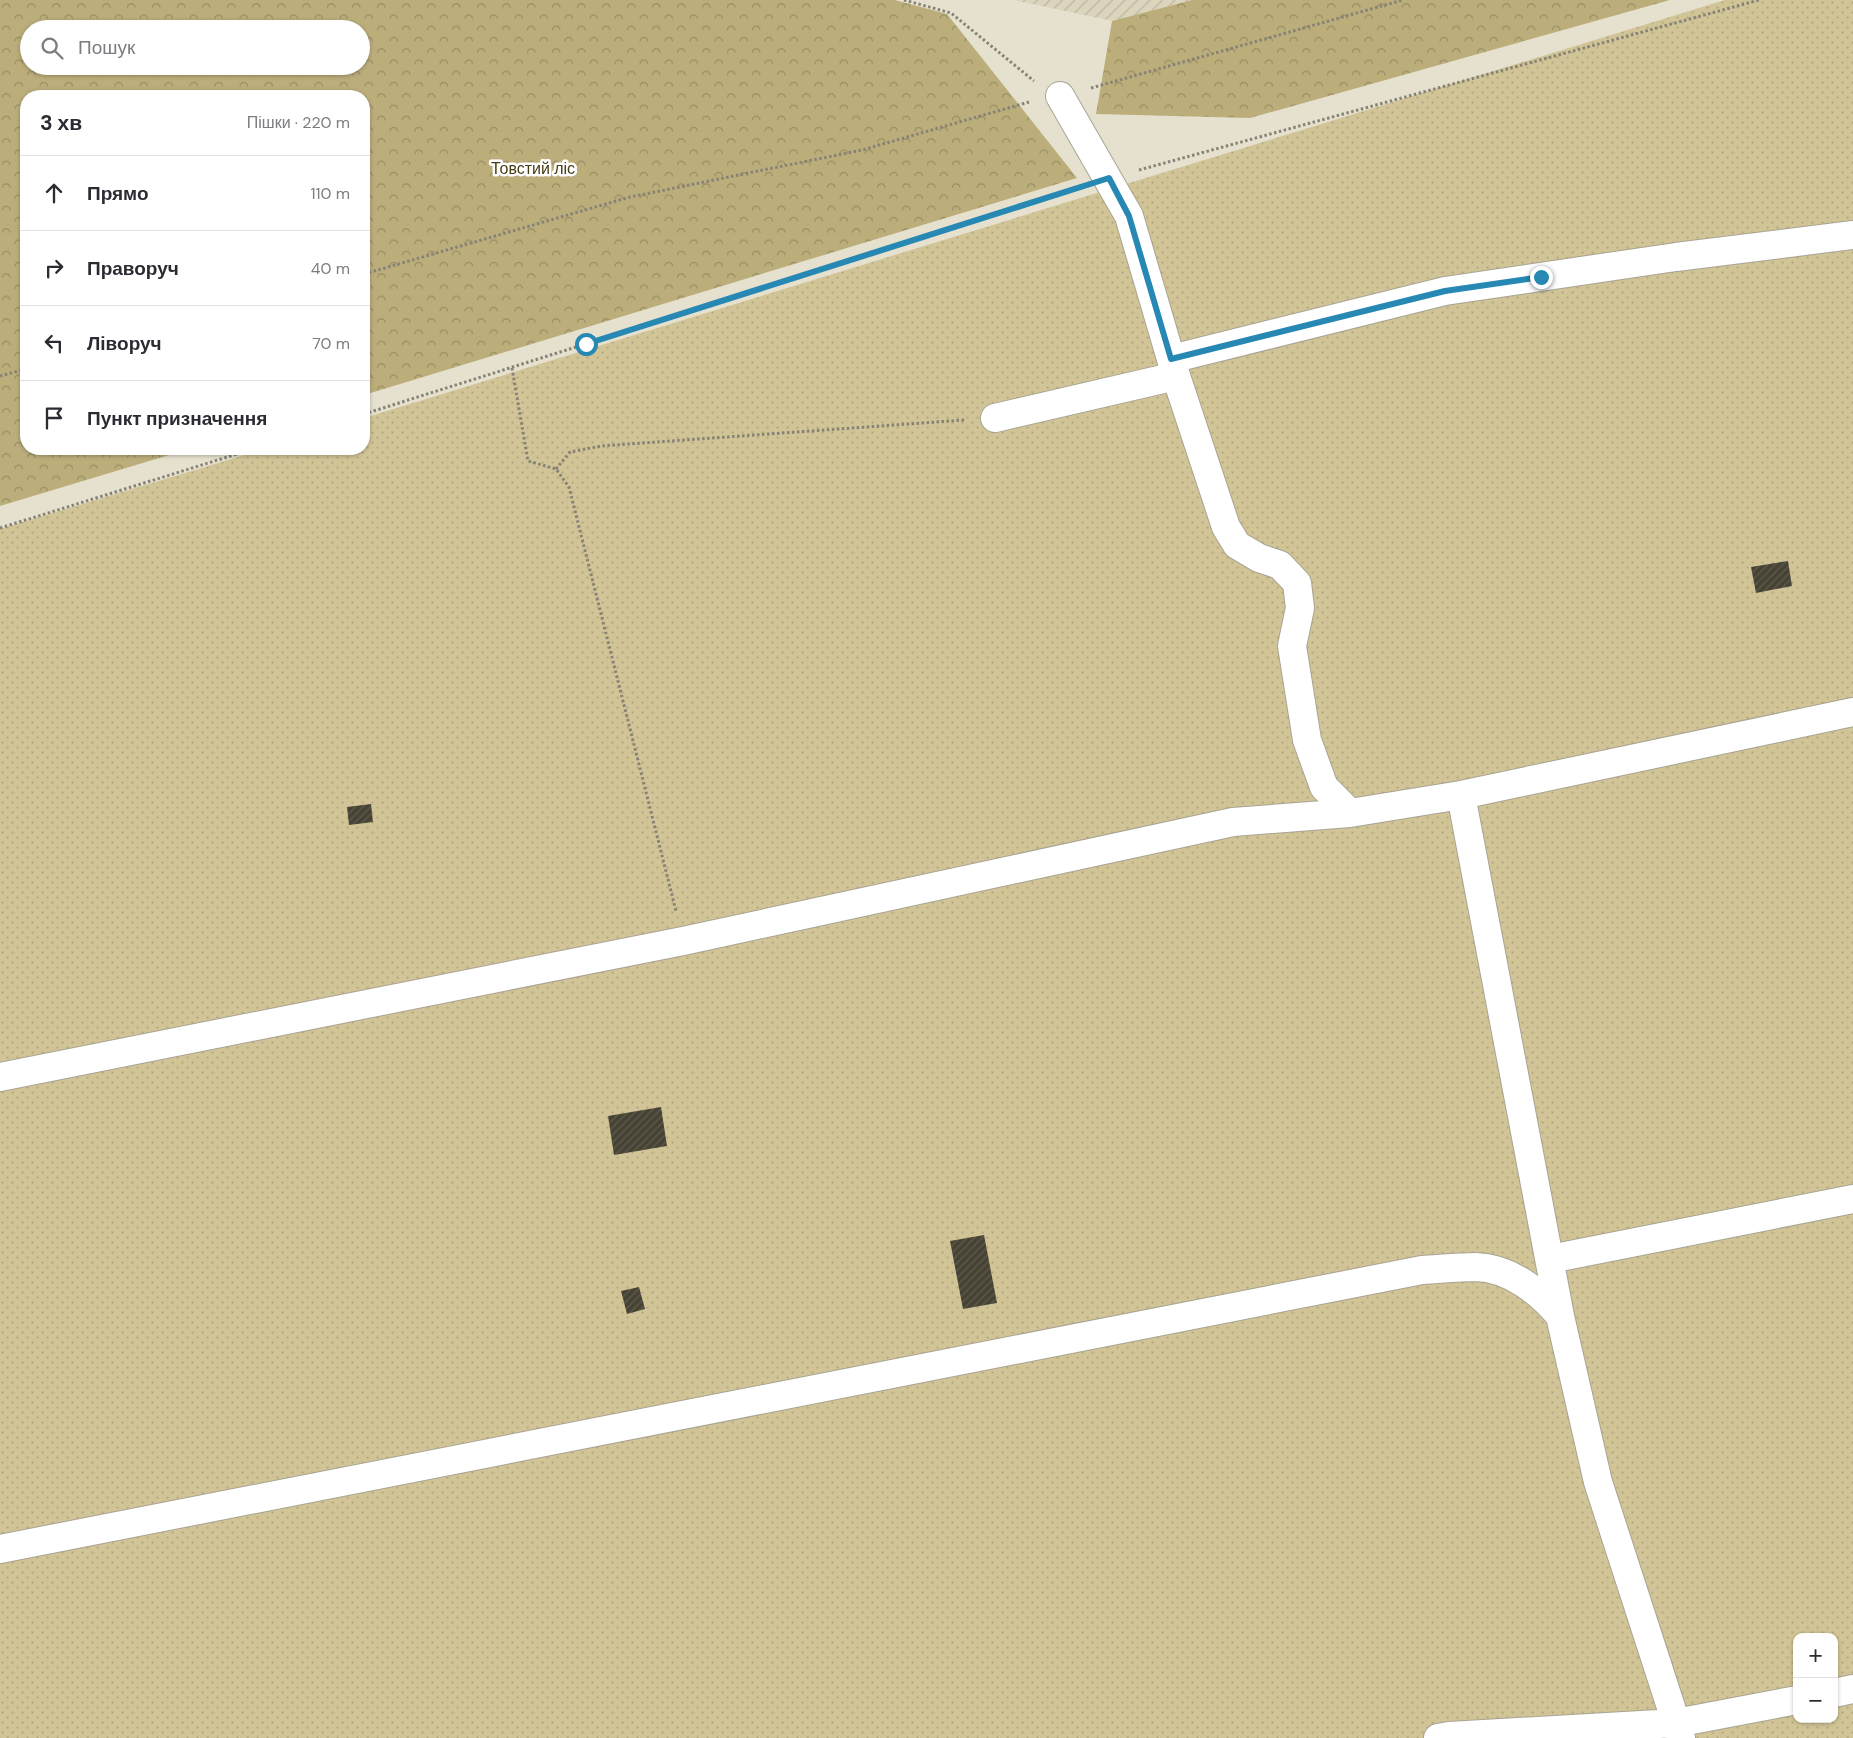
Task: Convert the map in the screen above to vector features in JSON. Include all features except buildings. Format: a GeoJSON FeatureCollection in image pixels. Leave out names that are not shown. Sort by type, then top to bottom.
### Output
{"type":"FeatureCollection","features":[{"type":"Feature","properties":{"kind":"lane"},"geometry":{"type":"LineString","coordinates":[[1060,96],[1109,178],[1129,216],[1174,367],[1226,527],[1237,545],[1259,558],[1280,565],[1297,583],[1300,608],[1292,646],[1307,740],[1324,787],[1350,813]]}},
{"type":"Feature","properties":{"kind":"lane"},"geometry":{"type":"LineString","coordinates":[[994,418],[1445,291],[1676,257],[1853,235]]}},
{"type":"Feature","properties":{"kind":"lane"},"geometry":{"type":"LineString","coordinates":[[0,1076],[683,941],[1233,822],[1350,813],[1461,795],[1853,712]]}},
{"type":"Feature","properties":{"kind":"lane"},"geometry":{"type":"LineString","coordinates":[[1461,795],[1560,1316],[1598,1482],[1679,1731]]}},
{"type":"Feature","properties":{"kind":"lane"},"geometry":{"type":"LineString","coordinates":[[1550,1259],[1853,1199]]}},
{"type":"Feature","properties":{"kind":"lane"},"geometry":{"type":"LineString","coordinates":[[0,1549],[1422,1270],[1478,1267],[1511,1275],[1546,1299],[1560,1316]]}},
{"type":"Feature","properties":{"kind":"lane"},"geometry":{"type":"LineString","coordinates":[[1838,1692],[1853,1689]]}},
{"type":"Feature","properties":{"kind":"lane"},"geometry":{"type":"LineString","coordinates":[[1438,1738],[1448,1736],[1679,1731],[1793,1701]]}},
{"type":"Feature","properties":{"kind":"path"},"geometry":{"type":"LineString","coordinates":[[904,0],[951,13],[1019,70],[1038,84],[1060,96]]}},
{"type":"Feature","properties":{"kind":"path"},"geometry":{"type":"LineString","coordinates":[[370,272],[630,197],[862,150],[1029,102],[1060,96],[1403,0]]}},
{"type":"Feature","properties":{"kind":"path"},"geometry":{"type":"LineString","coordinates":[[370,412],[1109,178],[1759,0]]}},
{"type":"Feature","properties":{"kind":"path"},"geometry":{"type":"LineString","coordinates":[[512,368],[528,461],[556,469],[569,487],[683,941]]}},
{"type":"Feature","properties":{"kind":"path"},"geometry":{"type":"LineString","coordinates":[[0,376],[20,371]]}},
{"type":"Feature","properties":{"kind":"path"},"geometry":{"type":"LineString","coordinates":[[556,469],[570,452],[601,446],[994,418]]}},
{"type":"Feature","properties":{"kind":"path"},"geometry":{"type":"LineString","coordinates":[[0,528],[234,455]]}},
{"type":"Feature","properties":{"kind":"shaded area"},"geometry":{"type":"Polygon","coordinates":[[[1014,0],[1192,0],[1112,21],[1014,0]]]}},
{"type":"Feature","properties":{"kind":"shaded area"},"geometry":{"type":"Polygon","coordinates":[[[1725,0],[1853,0],[1853,1738],[0,1738],[0,529],[244,455],[370,455],[370,416],[1725,0]]]}},
{"type":"Feature","properties":{"kind":"green space","name":"Товстий ліс"},"geometry":{"type":"Polygon","coordinates":[[[0,0],[895,0],[947,14],[1077,178],[370,393],[370,90],[20,90],[20,455],[169,455],[0,506],[0,0]]]}},
{"type":"Feature","properties":{"kind":"green space"},"geometry":{"type":"Polygon","coordinates":[[[1192,0],[1670,0],[1250,118],[1096,114],[1112,21],[1192,0]]]}},
{"type":"Feature","properties":{"kind":"route"},"geometry":{"type":"LineString","coordinates":[[586,344],[1109,178],[1129,216],[1171,359],[1445,291],[1541,277]]}}]}
